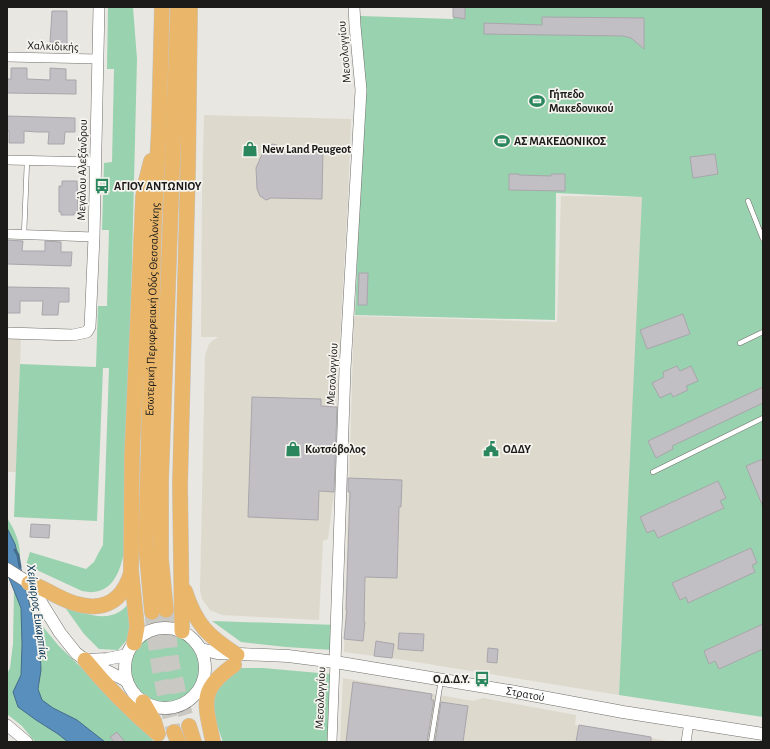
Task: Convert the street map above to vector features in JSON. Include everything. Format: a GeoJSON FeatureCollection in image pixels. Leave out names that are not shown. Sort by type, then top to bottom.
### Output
{"type":"FeatureCollection","features":[{"type":"Feature","properties":{"kind":"highway","name":"Εσωτερική Περιφερειακή Οδός Θεσσαλονίκης"},"geometry":{"type":"LineString","coordinates":[[162,7],[159,127],[153,236],[146,546],[159,611],[161,481],[188,8]]}},
{"type":"Feature","properties":{"kind":"highway"},"geometry":{"type":"LineString","coordinates":[[182,631],[180,485],[188,166],[188,8]]}},
{"type":"Feature","properties":{"kind":"highway"},"geometry":{"type":"LineString","coordinates":[[131,649],[136,627],[131,570],[132,435],[143,197],[159,127]]}},
{"type":"Feature","properties":{"kind":"highway"},"geometry":{"type":"LineString","coordinates":[[29,583],[77,604],[90,606],[105,605],[117,598],[122,592],[129,580],[131,570]]}},
{"type":"Feature","properties":{"kind":"highway"},"geometry":{"type":"LineString","coordinates":[[181,577],[190,605],[198,622],[206,632],[236,660],[218,677],[207,693],[207,712],[213,742]]}},
{"type":"Feature","properties":{"kind":"highway"},"geometry":{"type":"LineString","coordinates":[[85,660],[124,704],[159,738]]}},
{"type":"Feature","properties":{"kind":"highway"},"geometry":{"type":"LineString","coordinates":[[196,694],[200,721],[209,742]]}},
{"type":"Feature","properties":{"kind":"highway"},"geometry":{"type":"LineString","coordinates":[[143,702],[154,721],[159,738]]}},
{"type":"Feature","properties":{"kind":"highway"},"geometry":{"type":"LineString","coordinates":[[189,726],[194,742]]}},
{"type":"Feature","properties":{"kind":"main road"},"geometry":{"type":"LineString","coordinates":[[7,569],[29,583],[68,643],[85,660],[127,681]]}},
{"type":"Feature","properties":{"kind":"main road"},"geometry":{"type":"LineString","coordinates":[[169,628],[182,631],[193,639],[201,649],[206,667],[204,679],[196,694],[187,702],[171,708],[159,708],[143,702],[133,692],[127,681],[125,667],[131,649],[144,634],[156,629],[169,628]]}},
{"type":"Feature","properties":{"kind":"main road"},"geometry":{"type":"LineString","coordinates":[[85,660],[107,659],[131,649]]}},
{"type":"Feature","properties":{"kind":"main road","name":"Στρατού"},"geometry":{"type":"LineString","coordinates":[[201,649],[236,660]]}},
{"type":"Feature","properties":{"kind":"main road","name":"Στρατού"},"geometry":{"type":"LineString","coordinates":[[204,679],[214,669],[236,660],[288,656],[441,679],[623,712],[763,734]]}},
{"type":"Feature","properties":{"kind":"street","name":"Μεγάλου Αλεξάνδρου"},"geometry":{"type":"LineString","coordinates":[[7,333],[73,335],[87,332],[90,327],[94,237],[99,7]]}},
{"type":"Feature","properties":{"kind":"street","name":"Μεσολογγίου"},"geometry":{"type":"LineString","coordinates":[[332,742],[345,369],[361,90],[354,7]]}},
{"type":"Feature","properties":{"kind":"street","name":"Χαλκιδικής"},"geometry":{"type":"LineString","coordinates":[[7,57],[98,59]]}},
{"type":"Feature","properties":{"kind":"street"},"geometry":{"type":"LineString","coordinates":[[7,160],[96,162]]}},
{"type":"Feature","properties":{"kind":"street"},"geometry":{"type":"LineString","coordinates":[[7,234],[94,237]]}},
{"type":"Feature","properties":{"kind":"street"},"geometry":{"type":"LineString","coordinates":[[686,742],[689,722]]}},
{"type":"Feature","properties":{"kind":"street"},"geometry":{"type":"LineString","coordinates":[[7,725],[27,742]]}},
{"type":"Feature","properties":{"kind":"lane"},"geometry":{"type":"LineString","coordinates":[[24,235],[27,160]]}},
{"type":"Feature","properties":{"kind":"lane"},"geometry":{"type":"LineString","coordinates":[[748,201],[763,239]]}},
{"type":"Feature","properties":{"kind":"lane"},"geometry":{"type":"LineString","coordinates":[[740,343],[763,332]]}},
{"type":"Feature","properties":{"kind":"lane"},"geometry":{"type":"LineString","coordinates":[[653,472],[763,418]]}},
{"type":"Feature","properties":{"kind":"lane"},"geometry":{"type":"LineString","coordinates":[[431,742],[441,679]]}},
{"type":"Feature","properties":{"kind":"shaded area"},"geometry":{"type":"Polygon","coordinates":[[[204,115],[351,119],[337,390],[334,492],[328,539],[323,541],[319,620],[222,615],[210,610],[202,599],[200,591],[205,355],[209,344],[219,337],[201,337],[204,115]]]}},
{"type":"Feature","properties":{"kind":"shaded area","name":"ΟΔΔΥ"},"geometry":{"type":"Polygon","coordinates":[[[561,196],[643,197],[619,695],[397,659],[344,652],[354,316],[557,322],[561,196]]]}},
{"type":"Feature","properties":{"kind":"shaded area"},"geometry":{"type":"Polygon","coordinates":[[[7,338],[21,339],[16,472],[7,472],[7,338]]]}},
{"type":"Feature","properties":{"kind":"shaded area"},"geometry":{"type":"Polygon","coordinates":[[[343,678],[473,701],[483,698],[576,715],[575,725],[674,742],[340,742],[343,678]]]}},
{"type":"Feature","properties":{"kind":"green space"},"geometry":{"type":"Polygon","coordinates":[[[108,7],[133,7],[137,59],[125,547],[121,565],[113,581],[101,590],[92,592],[82,591],[26,565],[30,552],[86,569],[94,562],[103,545],[109,368],[103,368],[97,521],[14,517],[20,364],[96,367],[98,306],[107,306],[109,230],[102,230],[104,163],[112,162],[114,69],[107,69],[108,7]]]}},
{"type":"Feature","properties":{"kind":"green space"},"geometry":{"type":"Polygon","coordinates":[[[454,7],[763,7],[763,717],[619,695],[642,197],[556,193],[555,320],[355,315],[364,88],[360,16],[453,19],[454,7]]]}},
{"type":"Feature","properties":{"kind":"green space"},"geometry":{"type":"Polygon","coordinates":[[[7,518],[16,536],[20,557],[7,548],[7,518]]]}},
{"type":"Feature","properties":{"kind":"green space"},"geometry":{"type":"Polygon","coordinates":[[[14,589],[28,602],[44,628],[58,645],[141,726],[154,742],[35,742],[22,726],[7,714],[7,674],[10,668],[13,644],[14,589]]]}},
{"type":"Feature","properties":{"kind":"green space"},"geometry":{"type":"Polygon","coordinates":[[[129,603],[133,633],[118,650],[99,649],[84,634],[64,606],[92,615],[106,616],[119,612],[129,603]]]}},
{"type":"Feature","properties":{"kind":"green space"},"geometry":{"type":"Polygon","coordinates":[[[212,621],[338,625],[333,650],[241,642],[212,621]]]}},
{"type":"Feature","properties":{"kind":"green space"},"geometry":{"type":"Polygon","coordinates":[[[165,634],[178,637],[189,644],[196,655],[199,668],[196,681],[189,692],[178,699],[165,702],[152,699],[141,692],[134,681],[131,668],[134,655],[141,644],[152,637],[165,634]]]}},
{"type":"Feature","properties":{"kind":"green space"},"geometry":{"type":"Polygon","coordinates":[[[239,668],[263,668],[330,674],[328,742],[223,742],[214,717],[211,693],[239,668]]]}},
{"type":"Feature","properties":{"kind":"water","name":"Χείμαρρος Ευκαρπίας"},"geometry":{"type":"Polygon","coordinates":[[[7,528],[15,544],[40,648],[41,670],[38,689],[42,700],[53,708],[77,720],[105,742],[68,742],[18,707],[13,692],[21,675],[21,608],[7,573],[7,528]]]}},
{"type":"Feature","properties":{"kind":"building"},"geometry":{"type":"Polygon","coordinates":[[[453,7],[465,7],[465,19],[453,17],[453,7]]]}},
{"type":"Feature","properties":{"kind":"building"},"geometry":{"type":"Polygon","coordinates":[[[52,11],[67,11],[67,45],[53,45],[53,42],[50,42],[52,11]]]}},
{"type":"Feature","properties":{"kind":"building"},"geometry":{"type":"Polygon","coordinates":[[[542,17],[644,18],[644,49],[631,38],[623,36],[484,34],[484,23],[542,25],[542,17]]]}},
{"type":"Feature","properties":{"kind":"building"},"geometry":{"type":"Polygon","coordinates":[[[11,68],[27,68],[27,79],[50,80],[50,68],[66,69],[66,80],[76,80],[76,94],[7,93],[7,79],[11,79],[11,68]]]}},
{"type":"Feature","properties":{"kind":"building"},"geometry":{"type":"Polygon","coordinates":[[[7,116],[75,118],[75,132],[65,132],[64,144],[48,144],[49,132],[24,131],[24,143],[9,143],[7,116]]]}},
{"type":"Feature","properties":{"kind":"building"},"geometry":{"type":"Polygon","coordinates":[[[272,144],[277,145],[280,149],[323,150],[322,199],[271,198],[266,200],[260,196],[257,189],[256,168],[263,152],[272,144]]]}},
{"type":"Feature","properties":{"kind":"building"},"geometry":{"type":"Polygon","coordinates":[[[715,154],[718,174],[693,178],[690,157],[715,154]]]}},
{"type":"Feature","properties":{"kind":"building"},"geometry":{"type":"Polygon","coordinates":[[[509,174],[551,176],[551,174],[565,174],[565,191],[509,190],[509,174]]]}},
{"type":"Feature","properties":{"kind":"building"},"geometry":{"type":"Polygon","coordinates":[[[62,181],[77,181],[78,213],[74,213],[74,215],[61,215],[61,212],[59,212],[59,186],[62,186],[62,181]]]}},
{"type":"Feature","properties":{"kind":"building"},"geometry":{"type":"Polygon","coordinates":[[[7,240],[23,241],[22,251],[45,251],[45,241],[61,242],[61,252],[72,252],[71,266],[7,264],[7,240]]]}},
{"type":"Feature","properties":{"kind":"building"},"geometry":{"type":"Polygon","coordinates":[[[359,273],[368,273],[367,305],[358,305],[359,273]]]}},
{"type":"Feature","properties":{"kind":"building"},"geometry":{"type":"Polygon","coordinates":[[[7,287],[69,288],[69,302],[59,302],[58,315],[42,315],[43,301],[20,301],[20,313],[7,313],[7,287]]]}},
{"type":"Feature","properties":{"kind":"building"},"geometry":{"type":"Polygon","coordinates":[[[683,314],[690,334],[647,349],[640,330],[683,314]]]}},
{"type":"Feature","properties":{"kind":"building"},"geometry":{"type":"Polygon","coordinates":[[[677,366],[680,371],[691,366],[698,381],[686,386],[688,390],[673,397],[671,393],[660,398],[652,383],[664,377],[663,372],[677,366]]]}},
{"type":"Feature","properties":{"kind":"building"},"geometry":{"type":"Polygon","coordinates":[[[763,387],[763,403],[672,446],[673,449],[656,458],[648,441],[763,387]]]}},
{"type":"Feature","properties":{"kind":"building","name":"Κωτσόβολος"},"geometry":{"type":"Polygon","coordinates":[[[252,397],[321,399],[321,406],[337,407],[334,492],[319,491],[318,520],[248,517],[252,397]]]}},
{"type":"Feature","properties":{"kind":"building"},"geometry":{"type":"Polygon","coordinates":[[[763,459],[763,507],[746,466],[763,459]]]}},
{"type":"Feature","properties":{"kind":"building"},"geometry":{"type":"Polygon","coordinates":[[[348,478],[402,480],[401,507],[399,507],[397,578],[365,577],[365,622],[363,641],[344,639],[347,610],[350,492],[348,492],[348,478]]]}},
{"type":"Feature","properties":{"kind":"building"},"geometry":{"type":"Polygon","coordinates":[[[718,481],[726,498],[720,501],[724,508],[658,538],[654,530],[647,533],[640,517],[718,481]]]}},
{"type":"Feature","properties":{"kind":"building"},"geometry":{"type":"Polygon","coordinates":[[[31,524],[50,525],[49,538],[30,537],[31,524]]]}},
{"type":"Feature","properties":{"kind":"building"},"geometry":{"type":"Polygon","coordinates":[[[751,548],[757,563],[752,565],[755,572],[688,603],[686,597],[680,600],[672,583],[751,548]]]}},
{"type":"Feature","properties":{"kind":"building"},"geometry":{"type":"Polygon","coordinates":[[[763,624],[763,649],[719,669],[715,661],[709,664],[704,651],[763,624]]]}},
{"type":"Feature","properties":{"kind":"building"},"geometry":{"type":"Polygon","coordinates":[[[399,633],[424,634],[423,651],[398,649],[399,633]]]}},
{"type":"Feature","properties":{"kind":"building"},"geometry":{"type":"Polygon","coordinates":[[[376,641],[394,644],[392,658],[374,656],[376,641]]]}},
{"type":"Feature","properties":{"kind":"building"},"geometry":{"type":"Polygon","coordinates":[[[488,648],[498,649],[497,663],[487,662],[488,648]]]}},
{"type":"Feature","properties":{"kind":"building"},"geometry":{"type":"Polygon","coordinates":[[[353,682],[432,694],[431,700],[434,700],[427,742],[346,742],[353,682]]]}},
{"type":"Feature","properties":{"kind":"building"},"geometry":{"type":"Polygon","coordinates":[[[441,702],[468,706],[463,742],[435,742],[441,702]]]}},
{"type":"Feature","properties":{"kind":"building"},"geometry":{"type":"Polygon","coordinates":[[[579,725],[651,737],[651,742],[576,742],[579,725]]]}},
{"type":"Feature","properties":{"kind":"building"},"geometry":{"type":"Polygon","coordinates":[[[117,732],[125,742],[114,742],[110,737],[117,732]]]}},
{"type":"Feature","properties":{"kind":"waterway","name":"Χείμαρρος Ευκαρπίας"},"geometry":{"type":"LineString","coordinates":[[15,550],[18,555],[20,567]]}},
{"type":"Feature","properties":{"kind":"tunnel"},"geometry":{"type":"LineString","coordinates":[[166,610],[172,663],[179,694],[189,726]]}},
{"type":"Feature","properties":{"kind":"tunnel"},"geometry":{"type":"LineString","coordinates":[[152,612],[160,672],[174,732]]}},
{"type":"Feature","properties":{"kind":"place","name":"Γήπεδο Μακεδονικού"},"geometry":{"type":"Point","coordinates":[537,101]}},
{"type":"Feature","properties":{"kind":"place","name":"ΑΣ ΜΑΚΕΔΟΝΙΚΟΣ"},"geometry":{"type":"Point","coordinates":[502,141]}},
{"type":"Feature","properties":{"kind":"place","name":"New Land Peugeot"},"geometry":{"type":"Point","coordinates":[250,149]}},
{"type":"Feature","properties":{"kind":"place","name":"ΑΓΙΟΥ ΑΝΤΩΝΙΟΥ"},"geometry":{"type":"Point","coordinates":[102,186]}},
{"type":"Feature","properties":{"kind":"place","name":"Κωτσόβολος"},"geometry":{"type":"Point","coordinates":[293,449]}},
{"type":"Feature","properties":{"kind":"place","name":"ΟΔΔΥ"},"geometry":{"type":"Point","coordinates":[491,449]}},
{"type":"Feature","properties":{"kind":"place","name":"Ο.Δ.Δ.Υ."},"geometry":{"type":"Point","coordinates":[482,679]}}]}
